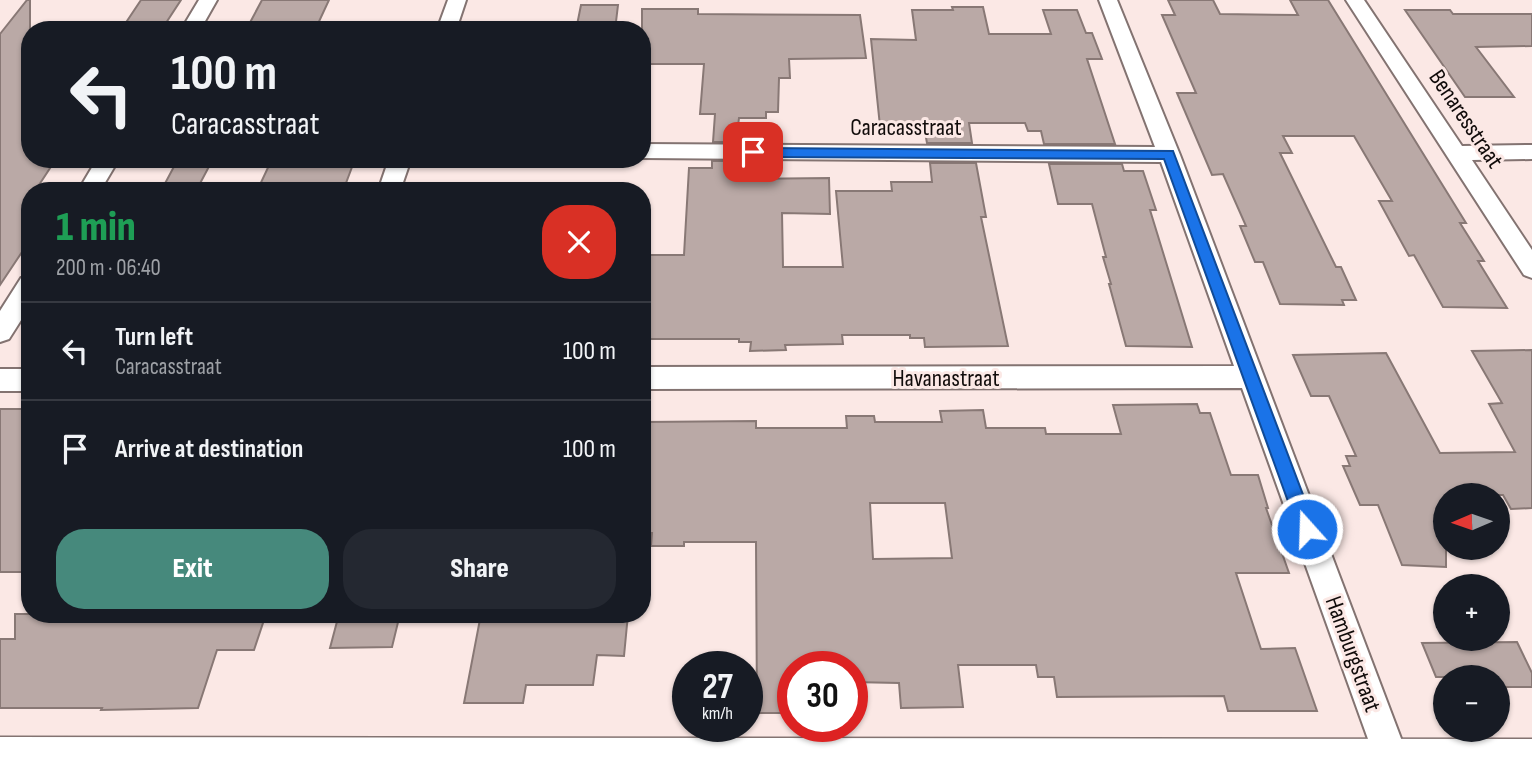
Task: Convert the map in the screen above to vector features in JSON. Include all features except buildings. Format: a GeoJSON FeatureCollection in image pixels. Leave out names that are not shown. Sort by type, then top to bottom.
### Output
{"type":"FeatureCollection","features":[{"type":"Feature","properties":{"kind":"street"},"geometry":{"type":"LineString","coordinates":[[195,21],[208,0]]}},
{"type":"Feature","properties":{"kind":"street"},"geometry":{"type":"LineString","coordinates":[[449,21],[457,0]]}},
{"type":"Feature","properties":{"kind":"street","name":"Hamburgstraat"},"geometry":{"type":"LineString","coordinates":[[1108,0],[1169,155],[1391,757]]}},
{"type":"Feature","properties":{"kind":"street","name":"Benaresstraat"},"geometry":{"type":"LineString","coordinates":[[1355,0],[1532,269]]}},
{"type":"Feature","properties":{"kind":"street","name":"Caracasstraat"},"geometry":{"type":"LineString","coordinates":[[651,152],[1169,155]]}},
{"type":"Feature","properties":{"kind":"street"},"geometry":{"type":"LineString","coordinates":[[1458,153],[1532,152]]}},
{"type":"Feature","properties":{"kind":"street"},"geometry":{"type":"LineString","coordinates":[[0,332],[21,299]]}},
{"type":"Feature","properties":{"kind":"street","name":"Havanastraat"},"geometry":{"type":"LineString","coordinates":[[651,378],[1251,377]]}},
{"type":"Feature","properties":{"kind":"street"},"geometry":{"type":"LineString","coordinates":[[0,380],[21,380]]}},
{"type":"Feature","properties":{"kind":"street"},"geometry":{"type":"LineString","coordinates":[[0,757],[615,761],[1391,757],[1532,759]]}},
{"type":"Feature","properties":{"kind":"route"},"geometry":{"type":"LineString","coordinates":[[753,152],[1169,155],[1307,529]]}}]}
